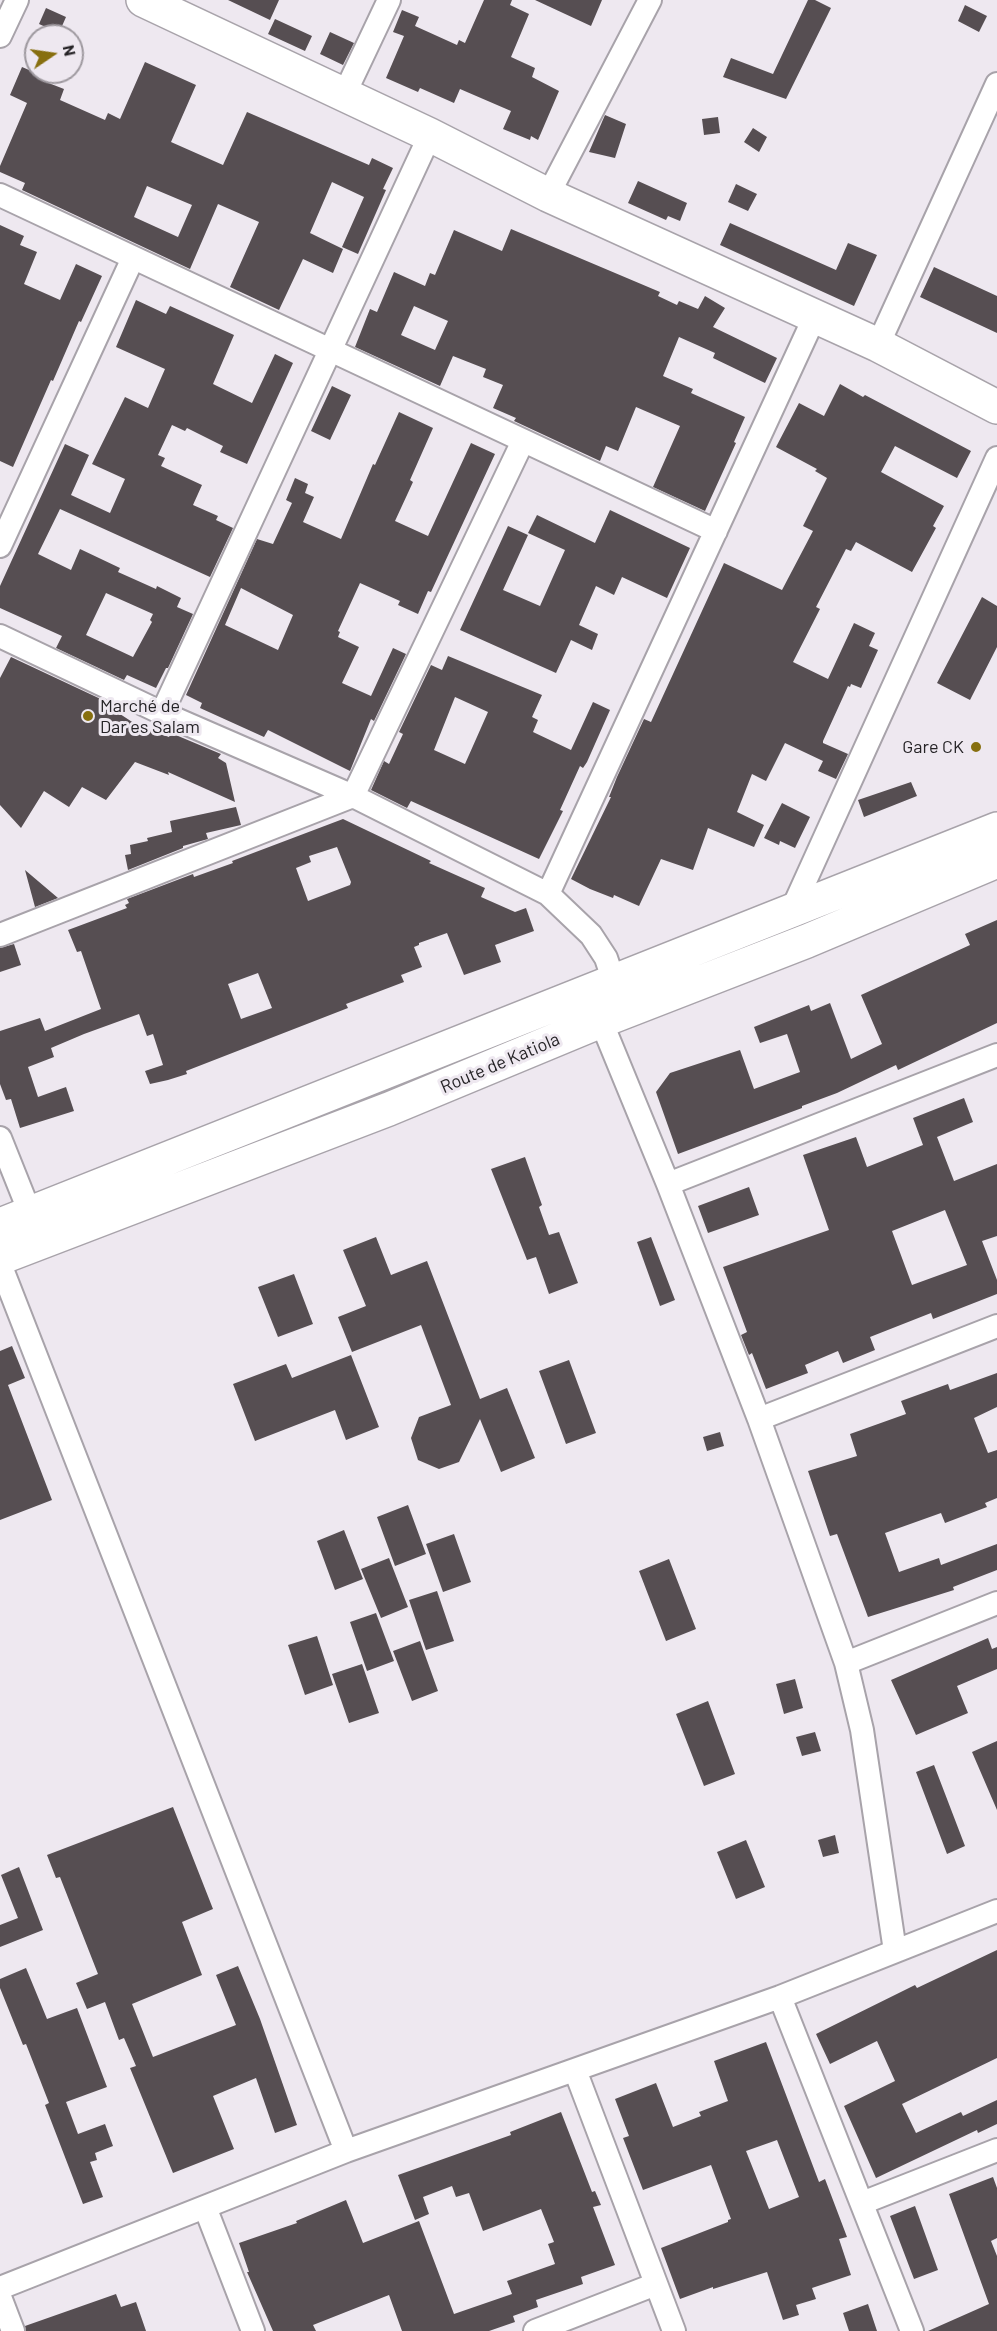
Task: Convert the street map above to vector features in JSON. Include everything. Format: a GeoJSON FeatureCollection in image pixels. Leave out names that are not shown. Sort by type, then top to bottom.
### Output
{"type":"FeatureCollection","features":[{"type":"Feature","properties":{"kind":"main road"},"geometry":{"type":"LineString","coordinates":[[143,0],[430,135],[548,195],[878,345],[997,407]]}},
{"type":"Feature","properties":{"kind":"main road","name":"Route de Katiola"},"geometry":{"type":"LineString","coordinates":[[15,1219],[997,829]]}},
{"type":"Feature","properties":{"kind":"main road","name":"Route de Katiola"},"geometry":{"type":"LineString","coordinates":[[0,1258],[389,1109],[601,1021],[807,941],[997,861]]}},
{"type":"Feature","properties":{"kind":"street"},"geometry":{"type":"LineString","coordinates":[[0,36],[17,0]]}},
{"type":"Feature","properties":{"kind":"street"},"geometry":{"type":"LineString","coordinates":[[344,95],[389,0]]}},
{"type":"Feature","properties":{"kind":"street"},"geometry":{"type":"LineString","coordinates":[[548,195],[650,0]]}},
{"type":"Feature","properties":{"kind":"street"},"geometry":{"type":"LineString","coordinates":[[878,345],[997,84]]}},
{"type":"Feature","properties":{"kind":"street"},"geometry":{"type":"LineString","coordinates":[[162,713],[430,135]]}},
{"type":"Feature","properties":{"kind":"street"},"geometry":{"type":"LineString","coordinates":[[0,195],[716,531]]}},
{"type":"Feature","properties":{"kind":"street"},"geometry":{"type":"LineString","coordinates":[[0,546],[133,258]]}},
{"type":"Feature","properties":{"kind":"street"},"geometry":{"type":"LineString","coordinates":[[548,894],[815,316]]}},
{"type":"Feature","properties":{"kind":"street"},"geometry":{"type":"LineString","coordinates":[[0,935],[352,796],[523,441]]}},
{"type":"Feature","properties":{"kind":"street"},"geometry":{"type":"LineString","coordinates":[[791,912],[997,458]]}},
{"type":"Feature","properties":{"kind":"street"},"geometry":{"type":"LineString","coordinates":[[0,636],[162,713],[352,796],[548,894],[591,934],[606,958],[614,982]]}},
{"type":"Feature","properties":{"kind":"street"},"geometry":{"type":"LineString","coordinates":[[601,1021],[668,1184],[759,1419],[846,1663],[862,1730],[895,1951]]}},
{"type":"Feature","properties":{"kind":"street"},"geometry":{"type":"LineString","coordinates":[[668,1184],[997,1055]]}},
{"type":"Feature","properties":{"kind":"street"},"geometry":{"type":"LineString","coordinates":[[0,1138],[15,1219]]}},
{"type":"Feature","properties":{"kind":"street"},"geometry":{"type":"LineString","coordinates":[[0,1264],[345,2151]]}},
{"type":"Feature","properties":{"kind":"street"},"geometry":{"type":"LineString","coordinates":[[759,1419],[997,1326]]}},
{"type":"Feature","properties":{"kind":"street"},"geometry":{"type":"LineString","coordinates":[[846,1663],[997,1603]]}},
{"type":"Feature","properties":{"kind":"street"},"geometry":{"type":"LineString","coordinates":[[0,2288],[345,2151],[780,1996],[997,1911]]}},
{"type":"Feature","properties":{"kind":"street"},"geometry":{"type":"LineString","coordinates":[[780,1996],[912,2331]]}},
{"type":"Feature","properties":{"kind":"street"},"geometry":{"type":"LineString","coordinates":[[575,2070],[674,2331]]}},
{"type":"Feature","properties":{"kind":"street"},"geometry":{"type":"LineString","coordinates":[[862,2203],[997,2150]]}},
{"type":"Feature","properties":{"kind":"street"},"geometry":{"type":"LineString","coordinates":[[205,2207],[253,2331]]}},
{"type":"Feature","properties":{"kind":"street"},"geometry":{"type":"LineString","coordinates":[[535,2331],[656,2283]]}},
{"type":"Feature","properties":{"kind":"street"},"geometry":{"type":"LineString","coordinates":[[0,2297],[13,2331]]}},
{"type":"Feature","properties":{"kind":"building"},"geometry":{"type":"Polygon","coordinates":[[[228,0],[279,0],[270,20],[228,0]]]}},
{"type":"Feature","properties":{"kind":"building"},"geometry":{"type":"Polygon","coordinates":[[[484,0],[512,0],[510,5],[529,14],[511,57],[535,68],[532,77],[559,91],[538,140],[531,136],[530,140],[503,129],[511,111],[460,89],[454,103],[420,88],[418,92],[386,78],[404,36],[393,32],[402,10],[419,17],[415,26],[457,45],[459,40],[465,43],[484,0]]]}},
{"type":"Feature","properties":{"kind":"building"},"geometry":{"type":"Polygon","coordinates":[[[535,0],[602,0],[591,26],[535,0]]]}},
{"type":"Feature","properties":{"kind":"building"},"geometry":{"type":"Polygon","coordinates":[[[808,0],[815,0],[831,8],[786,99],[723,77],[731,58],[773,74],[808,0]]]}},
{"type":"Feature","properties":{"kind":"building"},"geometry":{"type":"Polygon","coordinates":[[[965,5],[987,16],[979,32],[958,21],[965,5]]]}},
{"type":"Feature","properties":{"kind":"building"},"geometry":{"type":"Polygon","coordinates":[[[46,8],[66,17],[63,24],[39,24],[46,8]]]}},
{"type":"Feature","properties":{"kind":"building"},"geometry":{"type":"Polygon","coordinates":[[[275,19],[312,36],[305,51],[268,34],[275,19]]]}},
{"type":"Feature","properties":{"kind":"building"},"geometry":{"type":"Polygon","coordinates":[[[330,32],[354,43],[343,65],[320,54],[330,32]]]}},
{"type":"Feature","properties":{"kind":"building"},"geometry":{"type":"Polygon","coordinates":[[[145,62],[196,85],[171,142],[223,165],[247,112],[369,165],[372,158],[393,168],[383,189],[386,190],[358,254],[342,247],[364,197],[332,182],[310,233],[343,249],[333,273],[303,259],[279,310],[230,287],[259,222],[218,204],[190,269],[22,190],[25,183],[0,172],[0,166],[27,103],[10,95],[22,67],[24,68],[24,84],[51,84],[64,89],[60,100],[105,120],[108,113],[120,119],[145,62]],[[147,186],[134,217],[178,237],[192,205],[147,186]]]}},
{"type":"Feature","properties":{"kind":"building"},"geometry":{"type":"Polygon","coordinates":[[[605,115],[626,124],[615,158],[589,152],[605,115]]]}},
{"type":"Feature","properties":{"kind":"building"},"geometry":{"type":"Polygon","coordinates":[[[718,117],[720,133],[704,135],[702,119],[718,117]]]}},
{"type":"Feature","properties":{"kind":"building"},"geometry":{"type":"Polygon","coordinates":[[[753,128],[767,137],[759,152],[744,142],[753,128]]]}},
{"type":"Feature","properties":{"kind":"building"},"geometry":{"type":"Polygon","coordinates":[[[638,181],[687,203],[680,221],[668,216],[666,220],[628,203],[638,181]]]}},
{"type":"Feature","properties":{"kind":"building"},"geometry":{"type":"Polygon","coordinates":[[[736,184],[757,194],[748,211],[728,202],[736,184]]]}},
{"type":"Feature","properties":{"kind":"building"},"geometry":{"type":"Polygon","coordinates":[[[730,223],[836,270],[848,243],[877,255],[854,306],[720,245],[730,223]]]}},
{"type":"Feature","properties":{"kind":"building"},"geometry":{"type":"Polygon","coordinates":[[[0,225],[24,236],[20,245],[37,252],[24,284],[60,300],[76,264],[102,276],[81,322],[79,321],[53,381],[51,380],[13,467],[0,461],[0,225]]]}},
{"type":"Feature","properties":{"kind":"building"},"geometry":{"type":"Polygon","coordinates":[[[511,229],[660,292],[658,296],[677,305],[679,301],[698,309],[705,296],[725,308],[713,327],[777,358],[765,383],[713,358],[715,353],[679,337],[663,376],[693,389],[691,393],[745,417],[734,442],[736,443],[705,511],[653,487],[680,426],[636,407],[618,451],[606,446],[600,461],[514,421],[516,418],[493,408],[503,385],[483,377],[486,369],[453,356],[440,386],[355,347],[370,309],[377,312],[394,272],[425,286],[430,273],[435,275],[454,230],[502,251],[511,229]],[[414,306],[401,335],[435,350],[448,321],[414,306]]]}},
{"type":"Feature","properties":{"kind":"building"},"geometry":{"type":"Polygon","coordinates":[[[934,267],[997,296],[997,333],[920,297],[934,267]]]}},
{"type":"Feature","properties":{"kind":"building"},"geometry":{"type":"Polygon","coordinates":[[[136,300],[166,314],[170,306],[234,335],[213,384],[252,403],[275,354],[293,363],[247,464],[220,452],[223,446],[187,428],[185,431],[172,425],[158,455],[165,458],[161,466],[202,485],[193,505],[218,516],[216,520],[233,528],[210,577],[60,509],[38,554],[71,570],[80,549],[120,568],[118,572],[156,589],[157,586],[181,598],[177,607],[193,614],[156,688],[127,675],[124,680],[56,648],[62,636],[0,608],[0,586],[65,444],[89,455],[71,495],[110,513],[125,479],[92,464],[125,397],[148,408],[165,369],[116,347],[136,300]],[[106,593],[86,635],[133,657],[152,622],[150,620],[153,614],[106,593]]]}},
{"type":"Feature","properties":{"kind":"building"},"geometry":{"type":"Polygon","coordinates":[[[840,384],[971,451],[957,478],[895,446],[881,472],[944,506],[933,526],[936,528],[912,572],[856,542],[851,551],[846,549],[816,607],[820,609],[793,662],[828,679],[854,623],[875,633],[869,646],[878,650],[861,688],[851,684],[850,687],[848,686],[823,741],[848,754],[836,779],[818,771],[823,761],[785,743],[766,781],[752,774],[737,812],[764,825],[754,847],[708,828],[693,870],[661,859],[639,906],[614,895],[613,898],[590,889],[571,879],[611,797],[609,797],[617,777],[644,719],[651,722],[724,563],[782,590],[813,531],[803,526],[827,478],[815,471],[817,469],[776,447],[799,403],[824,416],[840,384]]]}},
{"type":"Feature","properties":{"kind":"building"},"geometry":{"type":"Polygon","coordinates":[[[332,386],[351,395],[330,440],[311,431],[332,386]]]}},
{"type":"Feature","properties":{"kind":"building"},"geometry":{"type":"Polygon","coordinates":[[[399,412],[433,428],[410,480],[413,482],[395,521],[428,536],[471,443],[495,454],[431,592],[428,591],[418,614],[398,605],[400,601],[360,583],[338,631],[340,632],[338,637],[359,647],[342,683],[371,696],[393,648],[406,654],[374,721],[371,719],[350,771],[268,730],[264,737],[200,708],[202,703],[186,695],[257,539],[273,544],[292,503],[286,500],[295,478],[308,484],[305,493],[314,497],[303,522],[341,539],[373,464],[375,465],[399,412]],[[241,588],[225,625],[278,650],[293,615],[241,588]]]}},
{"type":"Feature","properties":{"kind":"building"},"geometry":{"type":"Polygon","coordinates":[[[610,510],[690,548],[667,598],[622,577],[614,595],[596,586],[579,625],[598,634],[592,650],[571,640],[556,673],[460,630],[508,526],[528,535],[503,590],[540,606],[565,550],[528,533],[537,515],[595,543],[610,510]]]}},
{"type":"Feature","properties":{"kind":"building"},"geometry":{"type":"Polygon","coordinates":[[[982,597],[997,606],[997,647],[970,700],[937,683],[982,597]]]}},
{"type":"Feature","properties":{"kind":"building"},"geometry":{"type":"Polygon","coordinates":[[[448,656],[542,695],[532,717],[538,720],[533,732],[571,750],[593,702],[610,710],[587,762],[583,768],[580,766],[560,810],[563,811],[539,859],[411,801],[407,808],[371,790],[384,761],[389,764],[403,734],[399,732],[431,665],[442,670],[448,656]],[[455,697],[434,750],[465,764],[488,712],[455,697]]]}},
{"type":"Feature","properties":{"kind":"building"},"geometry":{"type":"Polygon","coordinates":[[[11,657],[122,709],[120,714],[146,731],[147,729],[169,737],[171,733],[221,754],[218,758],[226,763],[235,802],[168,772],[169,775],[135,762],[106,800],[82,787],[69,807],[44,791],[21,828],[0,805],[0,678],[11,657]]]}},
{"type":"Feature","properties":{"kind":"building"},"geometry":{"type":"Polygon","coordinates":[[[911,782],[917,796],[864,817],[858,800],[911,782]]]}},
{"type":"Feature","properties":{"kind":"building"},"geometry":{"type":"Polygon","coordinates":[[[782,803],[810,817],[795,848],[780,841],[779,845],[764,838],[782,803]]]}},
{"type":"Feature","properties":{"kind":"building"},"geometry":{"type":"Polygon","coordinates":[[[236,807],[241,825],[206,833],[208,839],[183,846],[183,848],[128,870],[125,855],[131,854],[130,845],[172,832],[170,821],[236,807]]]}},
{"type":"Feature","properties":{"kind":"building"},"geometry":{"type":"Polygon","coordinates":[[[343,819],[431,861],[429,863],[485,888],[481,897],[515,912],[526,908],[534,931],[495,945],[501,962],[464,975],[447,933],[419,943],[414,947],[422,967],[401,975],[404,982],[346,1004],[348,1008],[168,1080],[150,1084],[145,1071],[163,1065],[153,1034],[147,1036],[139,1014],[84,1034],[51,1048],[54,1057],[28,1067],[38,1097],[66,1087],[74,1111],[20,1128],[11,1099],[6,1100],[0,1084],[0,1031],[40,1018],[45,1031],[101,1009],[81,951],[77,952],[68,930],[127,908],[125,905],[129,903],[127,899],[193,874],[194,877],[233,863],[232,861],[343,819]],[[337,847],[309,856],[311,862],[296,868],[308,901],[350,885],[351,882],[337,847]],[[258,973],[228,984],[241,1019],[272,1008],[258,973]]]}},
{"type":"Feature","properties":{"kind":"building"},"geometry":{"type":"Polygon","coordinates":[[[25,870],[58,898],[35,907],[25,870]]]}},
{"type":"Feature","properties":{"kind":"building"},"geometry":{"type":"Polygon","coordinates":[[[997,920],[997,1023],[898,1070],[896,1065],[837,1093],[802,1106],[802,1108],[678,1154],[656,1092],[670,1073],[740,1050],[754,1089],[800,1072],[787,1034],[760,1043],[754,1027],[809,1005],[811,1011],[830,1003],[851,1059],[882,1044],[861,995],[970,945],[965,934],[997,920]]]}},
{"type":"Feature","properties":{"kind":"building"},"geometry":{"type":"Polygon","coordinates":[[[14,944],[21,965],[0,972],[0,948],[14,944]]]}},
{"type":"Feature","properties":{"kind":"building"},"geometry":{"type":"Polygon","coordinates":[[[964,1098],[973,1122],[937,1137],[954,1181],[997,1164],[997,1236],[982,1241],[997,1280],[997,1294],[933,1319],[931,1313],[870,1337],[875,1350],[843,1363],[838,1351],[805,1365],[808,1373],[766,1389],[752,1353],[749,1355],[741,1335],[747,1332],[723,1267],[829,1230],[803,1155],[856,1137],[867,1167],[923,1145],[913,1118],[964,1098]],[[945,1210],[892,1231],[912,1285],[967,1265],[945,1210]]]}},
{"type":"Feature","properties":{"kind":"building"},"geometry":{"type":"Polygon","coordinates":[[[525,1157],[542,1205],[539,1207],[549,1235],[559,1232],[578,1283],[549,1294],[536,1257],[527,1260],[491,1169],[525,1157]]]}},
{"type":"Feature","properties":{"kind":"building"},"geometry":{"type":"Polygon","coordinates":[[[749,1187],[759,1215],[708,1233],[698,1206],[749,1187]]]}},
{"type":"Feature","properties":{"kind":"building"},"geometry":{"type":"Polygon","coordinates":[[[376,1237],[391,1275],[427,1261],[480,1399],[507,1388],[535,1458],[501,1472],[480,1419],[459,1462],[439,1469],[418,1460],[411,1438],[419,1417],[451,1405],[421,1325],[352,1352],[338,1317],[366,1306],[343,1250],[376,1237]]]}},
{"type":"Feature","properties":{"kind":"building"},"geometry":{"type":"Polygon","coordinates":[[[651,1237],[675,1300],[660,1306],[637,1242],[651,1237]]]}},
{"type":"Feature","properties":{"kind":"building"},"geometry":{"type":"Polygon","coordinates":[[[294,1274],[313,1324],[278,1337],[258,1287],[294,1274]]]}},
{"type":"Feature","properties":{"kind":"building"},"geometry":{"type":"Polygon","coordinates":[[[12,1346],[25,1378],[8,1385],[52,1500],[0,1520],[0,1351],[12,1346]]]}},
{"type":"Feature","properties":{"kind":"building"},"geometry":{"type":"Polygon","coordinates":[[[351,1355],[379,1427],[346,1440],[335,1410],[255,1441],[233,1384],[286,1364],[292,1378],[351,1355]]]}},
{"type":"Feature","properties":{"kind":"building"},"geometry":{"type":"Polygon","coordinates":[[[569,1360],[596,1433],[566,1444],[539,1371],[569,1360]]]}},
{"type":"Feature","properties":{"kind":"building"},"geometry":{"type":"Polygon","coordinates":[[[997,1373],[997,1407],[974,1418],[988,1453],[997,1450],[997,1498],[985,1503],[987,1507],[945,1523],[941,1513],[885,1533],[899,1572],[939,1558],[941,1565],[997,1544],[997,1570],[953,1587],[954,1590],[868,1617],[837,1534],[830,1536],[808,1471],[857,1456],[850,1434],[906,1414],[901,1401],[948,1384],[950,1390],[997,1373]]]}},
{"type":"Feature","properties":{"kind":"building"},"geometry":{"type":"Polygon","coordinates":[[[720,1432],[724,1446],[707,1451],[703,1437],[720,1432]]]}},
{"type":"Feature","properties":{"kind":"building"},"geometry":{"type":"Polygon","coordinates":[[[408,1505],[426,1554],[395,1566],[377,1517],[408,1505]]]}},
{"type":"Feature","properties":{"kind":"building"},"geometry":{"type":"Polygon","coordinates":[[[344,1530],[363,1579],[335,1590],[317,1541],[344,1530]]]}},
{"type":"Feature","properties":{"kind":"building"},"geometry":{"type":"Polygon","coordinates":[[[454,1534],[471,1582],[443,1592],[426,1544],[454,1534]]]}},
{"type":"Feature","properties":{"kind":"building"},"geometry":{"type":"Polygon","coordinates":[[[389,1558],[408,1607],[381,1618],[361,1569],[389,1558]]]}},
{"type":"Feature","properties":{"kind":"building"},"geometry":{"type":"Polygon","coordinates":[[[669,1559],[696,1629],[666,1641],[639,1571],[669,1559]]]}},
{"type":"Feature","properties":{"kind":"building"},"geometry":{"type":"Polygon","coordinates":[[[437,1591],[454,1641],[426,1650],[409,1600],[437,1591]]]}},
{"type":"Feature","properties":{"kind":"building"},"geometry":{"type":"Polygon","coordinates":[[[376,1613],[394,1661],[367,1671],[350,1622],[376,1613]]]}},
{"type":"Feature","properties":{"kind":"building"},"geometry":{"type":"Polygon","coordinates":[[[317,1636],[333,1685],[305,1695],[288,1645],[317,1636]]]}},
{"type":"Feature","properties":{"kind":"building"},"geometry":{"type":"Polygon","coordinates":[[[988,1638],[992,1649],[997,1647],[997,1669],[957,1686],[968,1713],[916,1735],[891,1680],[988,1638]]]}},
{"type":"Feature","properties":{"kind":"building"},"geometry":{"type":"Polygon","coordinates":[[[420,1641],[438,1691],[412,1701],[393,1651],[420,1641]]]}},
{"type":"Feature","properties":{"kind":"building"},"geometry":{"type":"Polygon","coordinates":[[[362,1664],[379,1713],[349,1723],[332,1674],[362,1664]]]}},
{"type":"Feature","properties":{"kind":"building"},"geometry":{"type":"Polygon","coordinates":[[[795,1679],[803,1708],[784,1714],[776,1684],[795,1679]]]}},
{"type":"Feature","properties":{"kind":"building"},"geometry":{"type":"Polygon","coordinates":[[[708,1701],[735,1774],[704,1786],[676,1714],[708,1701]]]}},
{"type":"Feature","properties":{"kind":"building"},"geometry":{"type":"Polygon","coordinates":[[[815,1732],[821,1751],[802,1756],[796,1737],[815,1732]]]}},
{"type":"Feature","properties":{"kind":"building"},"geometry":{"type":"Polygon","coordinates":[[[997,1741],[997,1810],[972,1752],[997,1741]]]}},
{"type":"Feature","properties":{"kind":"building"},"geometry":{"type":"Polygon","coordinates":[[[934,1765],[965,1846],[947,1854],[916,1772],[934,1765]]]}},
{"type":"Feature","properties":{"kind":"building"},"geometry":{"type":"Polygon","coordinates":[[[173,1807],[213,1909],[182,1922],[202,1975],[132,2004],[153,2057],[236,2025],[216,1975],[238,1966],[260,2019],[297,2125],[275,2133],[256,2078],[213,2096],[234,2149],[173,2173],[130,2068],[136,2066],[124,2038],[119,2040],[105,2002],[87,2009],[76,1983],[98,1974],[60,1877],[56,1878],[47,1855],[173,1807]]]}},
{"type":"Feature","properties":{"kind":"building"},"geometry":{"type":"Polygon","coordinates":[[[835,1835],[839,1853],[823,1857],[818,1840],[835,1835]]]}},
{"type":"Feature","properties":{"kind":"building"},"geometry":{"type":"Polygon","coordinates":[[[746,1840],[765,1887],[736,1899],[717,1852],[746,1840]]]}},
{"type":"Feature","properties":{"kind":"building"},"geometry":{"type":"Polygon","coordinates":[[[19,1867],[43,1930],[0,1947],[0,1925],[18,1918],[1,1875],[19,1867]]]}},
{"type":"Feature","properties":{"kind":"building"},"geometry":{"type":"Polygon","coordinates":[[[997,1950],[997,2058],[902,2104],[916,2133],[961,2112],[963,2116],[997,2100],[997,2124],[978,2133],[977,2130],[876,2178],[844,2106],[895,2081],[877,2041],[830,2064],[816,2034],[915,1985],[917,1988],[997,1950]]]}},
{"type":"Feature","properties":{"kind":"building"},"geometry":{"type":"Polygon","coordinates":[[[26,1968],[47,2019],[77,2008],[107,2087],[66,2102],[78,2134],[105,2124],[113,2146],[95,2153],[97,2160],[90,2162],[103,2197],[83,2204],[45,2105],[49,2103],[26,2044],[23,2045],[0,1988],[0,1979],[26,1968]]]}},
{"type":"Feature","properties":{"kind":"building"},"geometry":{"type":"Polygon","coordinates":[[[766,2042],[819,2182],[825,2179],[847,2237],[839,2239],[851,2275],[812,2288],[816,2299],[796,2305],[799,2315],[783,2320],[767,2272],[680,2299],[661,2248],[731,2219],[711,2165],[643,2190],[623,2138],[629,2136],[615,2099],[656,2083],[673,2127],[701,2116],[699,2112],[728,2101],[714,2061],[766,2042]],[[777,2140],[746,2151],[769,2209],[799,2197],[777,2140]]]}},
{"type":"Feature","properties":{"kind":"building"},"geometry":{"type":"Polygon","coordinates":[[[561,2112],[592,2192],[595,2191],[601,2205],[593,2207],[615,2265],[581,2277],[583,2284],[536,2300],[538,2307],[513,2316],[515,2322],[489,2331],[402,2331],[389,2295],[313,2325],[316,2331],[273,2331],[247,2272],[249,2272],[239,2243],[297,2223],[296,2221],[346,2200],[363,2243],[419,2221],[454,2314],[512,2294],[507,2281],[555,2264],[548,2244],[554,2242],[541,2209],[483,2231],[469,2193],[456,2197],[452,2186],[423,2197],[429,2214],[415,2220],[398,2175],[511,2135],[510,2132],[561,2112]]]}},
{"type":"Feature","properties":{"kind":"building"},"geometry":{"type":"Polygon","coordinates":[[[993,2177],[997,2188],[997,2238],[991,2241],[997,2256],[997,2331],[928,2331],[989,2304],[949,2194],[993,2177]]]}},
{"type":"Feature","properties":{"kind":"building"},"geometry":{"type":"Polygon","coordinates":[[[915,2206],[938,2270],[914,2279],[890,2216],[915,2206]]]}},
{"type":"Feature","properties":{"kind":"building"},"geometry":{"type":"Polygon","coordinates":[[[116,2294],[121,2307],[136,2302],[146,2331],[26,2331],[25,2326],[116,2294]]]}},
{"type":"Feature","properties":{"kind":"building"},"geometry":{"type":"Polygon","coordinates":[[[868,2304],[877,2331],[849,2331],[843,2313],[868,2304]]]}},
{"type":"Feature","properties":{"kind":"place","name":"Marché de Dar es Salam"},"geometry":{"type":"Point","coordinates":[88,716]}},
{"type":"Feature","properties":{"kind":"place","name":"Gare CK"},"geometry":{"type":"Point","coordinates":[976,747]}}]}
